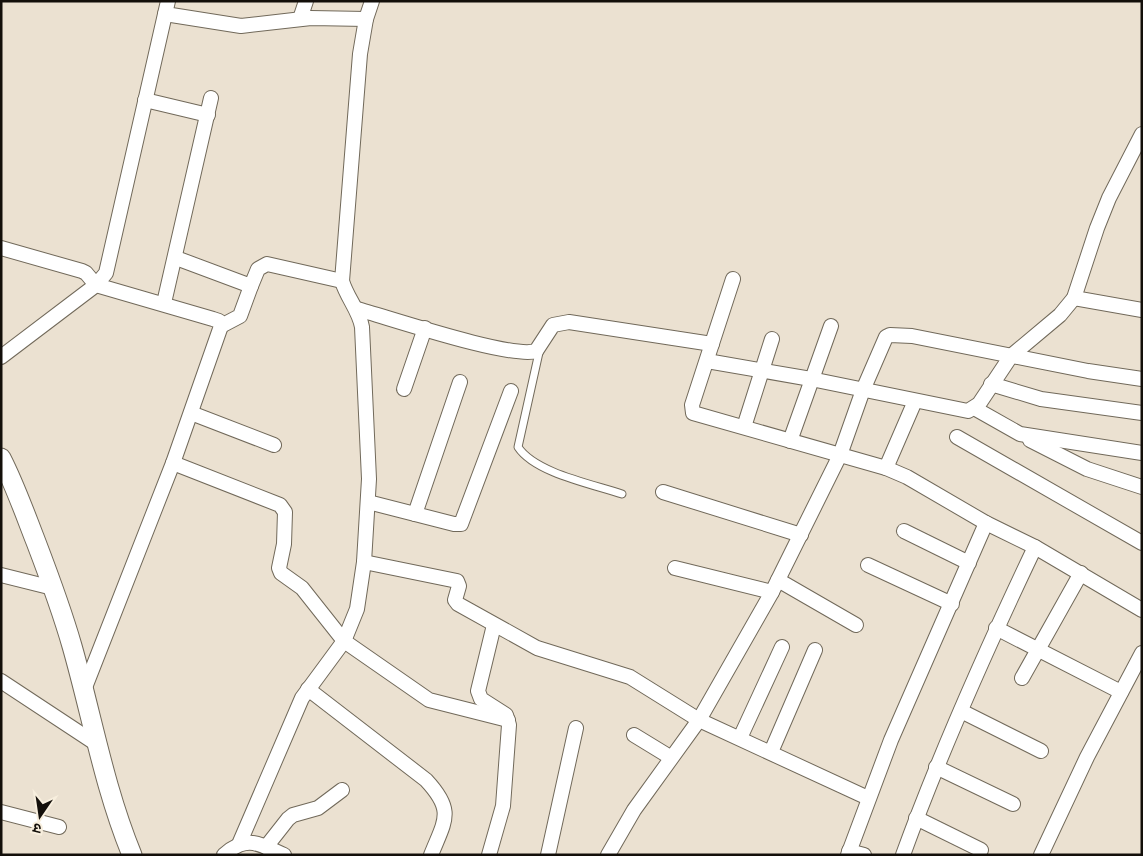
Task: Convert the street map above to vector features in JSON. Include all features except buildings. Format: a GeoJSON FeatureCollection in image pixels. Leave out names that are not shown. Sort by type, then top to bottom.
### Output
{"type":"FeatureCollection","features":[{"type":"Feature","properties":{"kind":"street"},"geometry":{"type":"LineString","coordinates":[[300,19],[306,1]]}},
{"type":"Feature","properties":{"kind":"street"},"geometry":{"type":"LineString","coordinates":[[224,855],[240,842],[276,757],[308,689],[344,641],[357,609],[364,562],[368,502],[362,327],[357,309],[342,282],[360,54],[366,19],[372,1]]}},
{"type":"Feature","properties":{"kind":"street"},"geometry":{"type":"LineString","coordinates":[[1,357],[96,285],[106,273],[110,264],[167,8],[241,26],[300,19],[366,19]]}},
{"type":"Feature","properties":{"kind":"street"},"geometry":{"type":"LineString","coordinates":[[164,303],[176,258],[211,98]]}},
{"type":"Feature","properties":{"kind":"street"},"geometry":{"type":"LineString","coordinates":[[145,100],[208,115]]}},
{"type":"Feature","properties":{"kind":"street"},"geometry":{"type":"LineString","coordinates":[[707,361],[810,379],[962,411],[974,408],[1011,356],[1068,309],[1074,298],[1100,220],[1142,134]]}},
{"type":"Feature","properties":{"kind":"street"},"geometry":{"type":"LineString","coordinates":[[1,248],[82,271],[96,285],[213,318],[219,321],[221,326]]}},
{"type":"Feature","properties":{"kind":"street"},"geometry":{"type":"LineString","coordinates":[[176,258],[251,286]]}},
{"type":"Feature","properties":{"kind":"street"},"geometry":{"type":"LineString","coordinates":[[84,690],[173,462],[221,326],[240,316],[258,269],[267,264],[342,282]]}},
{"type":"Feature","properties":{"kind":"street"},"geometry":{"type":"LineString","coordinates":[[733,279],[691,410],[698,415],[886,468],[918,483],[986,523],[1036,547],[1142,610]]}},
{"type":"Feature","properties":{"kind":"street"},"geometry":{"type":"LineString","coordinates":[[1074,298],[1142,310]]}},
{"type":"Feature","properties":{"kind":"street"},"geometry":{"type":"LineString","coordinates":[[357,309],[522,353],[536,351],[541,346],[548,330],[554,325],[569,322],[712,344]]}},
{"type":"Feature","properties":{"kind":"street"},"geometry":{"type":"LineString","coordinates":[[790,441],[810,379],[831,326]]}},
{"type":"Feature","properties":{"kind":"street"},"geometry":{"type":"LineString","coordinates":[[404,389],[425,328]]}},
{"type":"Feature","properties":{"kind":"street"},"geometry":{"type":"LineString","coordinates":[[608,855],[634,810],[670,757],[699,720],[775,586],[840,455],[882,342],[890,335],[912,336],[1142,379]]}},
{"type":"Feature","properties":{"kind":"street"},"geometry":{"type":"LineString","coordinates":[[744,427],[772,339]]}},
{"type":"Feature","properties":{"kind":"street"},"geometry":{"type":"LineString","coordinates":[[415,514],[460,382]]}},
{"type":"Feature","properties":{"kind":"street"},"geometry":{"type":"LineString","coordinates":[[991,384],[1051,401],[1142,413]]}},
{"type":"Feature","properties":{"kind":"street"},"geometry":{"type":"LineString","coordinates":[[368,502],[458,525],[464,521],[511,390]]}},
{"type":"Feature","properties":{"kind":"street"},"geometry":{"type":"LineString","coordinates":[[886,468],[915,401]]}},
{"type":"Feature","properties":{"kind":"street"},"geometry":{"type":"LineString","coordinates":[[974,408],[1086,469],[1142,487]]}},
{"type":"Feature","properties":{"kind":"street"},"geometry":{"type":"LineString","coordinates":[[191,413],[274,445]]}},
{"type":"Feature","properties":{"kind":"street"},"geometry":{"type":"LineString","coordinates":[[1020,434],[1142,453]]}},
{"type":"Feature","properties":{"kind":"street"},"geometry":{"type":"LineString","coordinates":[[956,438],[1142,542]]}},
{"type":"Feature","properties":{"kind":"street"},"geometry":{"type":"LineString","coordinates":[[1,458],[6,475],[53,588],[84,690],[95,744],[118,819],[132,855]]}},
{"type":"Feature","properties":{"kind":"street"},"geometry":{"type":"LineString","coordinates":[[173,462],[280,505],[286,512],[284,544],[279,568],[281,573],[302,588],[344,641],[429,700],[508,720]]}},
{"type":"Feature","properties":{"kind":"street"},"geometry":{"type":"LineString","coordinates":[[663,492],[801,535]]}},
{"type":"Feature","properties":{"kind":"street"},"geometry":{"type":"LineString","coordinates":[[864,855],[848,853],[891,740],[986,523]]}},
{"type":"Feature","properties":{"kind":"street"},"geometry":{"type":"LineString","coordinates":[[904,531],[969,563]]}},
{"type":"Feature","properties":{"kind":"street"},"geometry":{"type":"LineString","coordinates":[[903,855],[936,767],[996,628],[1036,547]]}},
{"type":"Feature","properties":{"kind":"street"},"geometry":{"type":"LineString","coordinates":[[364,562],[457,581],[456,602],[537,648],[630,677],[699,720],[868,798]]}},
{"type":"Feature","properties":{"kind":"street"},"geometry":{"type":"LineString","coordinates":[[868,566],[952,604]]}},
{"type":"Feature","properties":{"kind":"street"},"geometry":{"type":"LineString","coordinates":[[675,568],[775,586],[856,625]]}},
{"type":"Feature","properties":{"kind":"street"},"geometry":{"type":"LineString","coordinates":[[1022,678],[1081,573]]}},
{"type":"Feature","properties":{"kind":"street"},"geometry":{"type":"LineString","coordinates":[[1,575],[53,588]]}},
{"type":"Feature","properties":{"kind":"street"},"geometry":{"type":"LineString","coordinates":[[489,855],[503,806],[508,720],[503,712],[482,699],[478,691],[494,625]]}},
{"type":"Feature","properties":{"kind":"street"},"geometry":{"type":"LineString","coordinates":[[996,628],[1039,648],[1121,692]]}},
{"type":"Feature","properties":{"kind":"street"},"geometry":{"type":"LineString","coordinates":[[740,738],[782,648]]}},
{"type":"Feature","properties":{"kind":"street"},"geometry":{"type":"LineString","coordinates":[[771,752],[815,650]]}},
{"type":"Feature","properties":{"kind":"street"},"geometry":{"type":"LineString","coordinates":[[1041,855],[1121,692],[1138,671],[1142,653]]}},
{"type":"Feature","properties":{"kind":"street"},"geometry":{"type":"LineString","coordinates":[[1,681],[95,744]]}},
{"type":"Feature","properties":{"kind":"street"},"geometry":{"type":"LineString","coordinates":[[308,689],[426,780],[437,792],[444,803],[445,820],[431,855]]}},
{"type":"Feature","properties":{"kind":"street"},"geometry":{"type":"LineString","coordinates":[[961,711],[1040,751]]}},
{"type":"Feature","properties":{"kind":"street"},"geometry":{"type":"LineString","coordinates":[[548,855],[576,728]]}},
{"type":"Feature","properties":{"kind":"street"},"geometry":{"type":"LineString","coordinates":[[634,735],[670,757]]}},
{"type":"Feature","properties":{"kind":"street"},"geometry":{"type":"LineString","coordinates":[[936,767],[1013,804]]}},
{"type":"Feature","properties":{"kind":"street"},"geometry":{"type":"LineString","coordinates":[[266,847],[293,815],[318,808],[342,790]]}},
{"type":"Feature","properties":{"kind":"street"},"geometry":{"type":"LineString","coordinates":[[1,812],[59,827]]}},
{"type":"Feature","properties":{"kind":"street"},"geometry":{"type":"LineString","coordinates":[[916,818],[981,850]]}},
{"type":"Feature","properties":{"kind":"street"},"geometry":{"type":"LineString","coordinates":[[240,842],[247,841],[284,855]]}},
{"type":"Feature","properties":{"kind":"lane"},"geometry":{"type":"LineString","coordinates":[[541,346],[518,447],[551,471],[622,494]]}}]}
